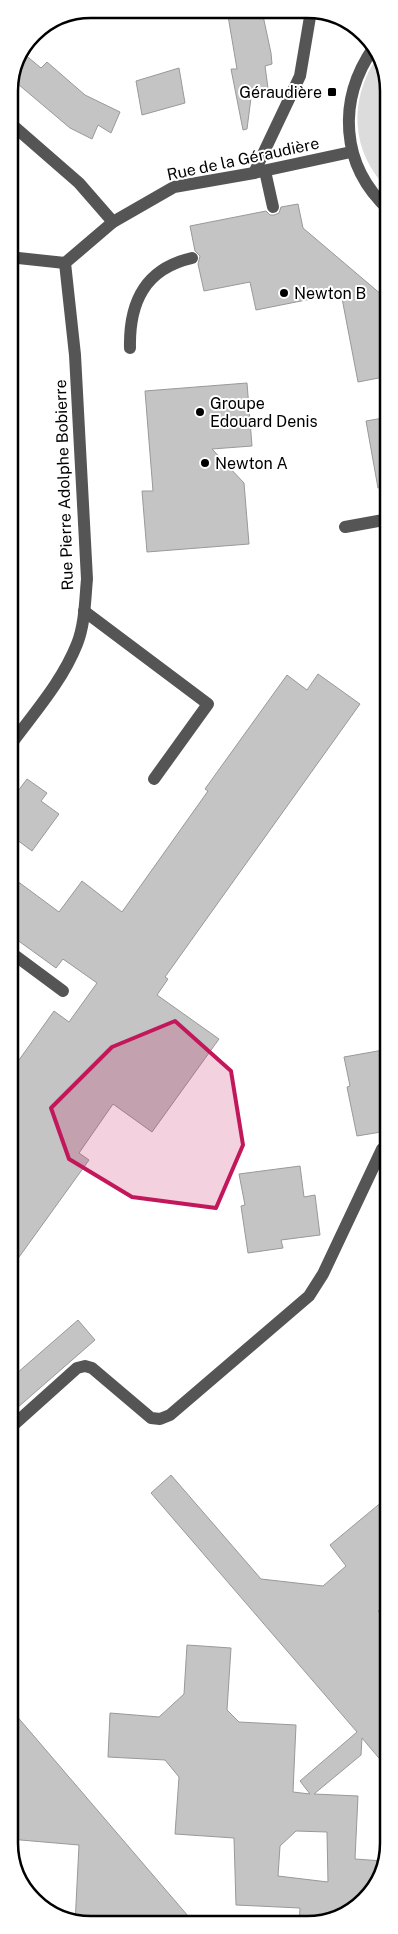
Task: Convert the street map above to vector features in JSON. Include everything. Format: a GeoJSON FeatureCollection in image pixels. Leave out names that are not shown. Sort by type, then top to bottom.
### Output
{"type":"FeatureCollection","features":[{"type":"Feature","properties":{"kind":"street"},"geometry":{"type":"LineString","coordinates":[[273,207],[259,172],[300,76],[310,18]]}},
{"type":"Feature","properties":{"kind":"street"},"geometry":{"type":"LineString","coordinates":[[370,52],[365,59],[351,96],[349,132],[351,152],[362,175],[380,202]]}},
{"type":"Feature","properties":{"kind":"street"},"geometry":{"type":"LineString","coordinates":[[18,130],[79,183],[113,222],[65,262],[18,258]]}},
{"type":"Feature","properties":{"kind":"street","name":"Rue de la Géraudière"},"geometry":{"type":"LineString","coordinates":[[113,222],[174,187],[259,172],[351,152]]}},
{"type":"Feature","properties":{"kind":"street"},"geometry":{"type":"LineString","coordinates":[[130,348],[130,326],[138,298],[146,286],[179,261],[192,258]]}},
{"type":"Feature","properties":{"kind":"street","name":"Rue Pierre Adolphe Bobierre"},"geometry":{"type":"LineString","coordinates":[[18,735],[61,675],[77,643],[84,611],[87,579],[75,355],[65,262]]}},
{"type":"Feature","properties":{"kind":"street"},"geometry":{"type":"LineString","coordinates":[[345,527],[380,521]]}},
{"type":"Feature","properties":{"kind":"street"},"geometry":{"type":"LineString","coordinates":[[84,611],[208,704],[154,779]]}},
{"type":"Feature","properties":{"kind":"street"},"geometry":{"type":"LineString","coordinates":[[18,958],[63,991]]}},
{"type":"Feature","properties":{"kind":"street"},"geometry":{"type":"LineString","coordinates":[[18,1421],[77,1368],[85,1366],[92,1368],[151,1418],[160,1419],[170,1415],[309,1296],[323,1274],[380,1153]]}},
{"type":"Feature","properties":{"kind":"highlighted area"},"geometry":{"type":"Polygon","coordinates":[[[175,1021],[231,1071],[243,1145],[216,1208],[132,1197],[69,1159],[51,1108],[112,1047],[175,1021]]]}},
{"type":"Feature","properties":{"kind":"shaded area"},"geometry":{"type":"Polygon","coordinates":[[[375,62],[380,81],[380,180],[367,160],[360,143],[358,108],[368,73],[375,62]]]}},
{"type":"Feature","properties":{"kind":"building"},"geometry":{"type":"Polygon","coordinates":[[[228,18],[264,18],[272,64],[265,66],[268,88],[252,90],[247,129],[243,130],[231,69],[237,69],[228,18]]]}},
{"type":"Feature","properties":{"kind":"building"},"geometry":{"type":"Polygon","coordinates":[[[27,56],[41,68],[47,62],[85,95],[120,112],[111,133],[98,125],[92,139],[70,128],[18,84],[20,71],[27,56]]]}},
{"type":"Feature","properties":{"kind":"building"},"geometry":{"type":"Polygon","coordinates":[[[179,68],[185,103],[142,115],[136,81],[179,68]]]}},
{"type":"Feature","properties":{"kind":"building","name":"Newton B"},"geometry":{"type":"Polygon","coordinates":[[[298,204],[303,228],[380,293],[380,378],[358,382],[341,293],[256,310],[250,282],[204,291],[198,264],[200,256],[195,251],[190,226],[266,211],[270,215],[274,215],[279,213],[281,207],[298,204]]]}},
{"type":"Feature","properties":{"kind":"building","name":"Newton A"},"geometry":{"type":"Polygon","coordinates":[[[247,383],[252,446],[212,449],[244,483],[249,544],[147,552],[142,491],[153,491],[145,391],[247,383]]]}},
{"type":"Feature","properties":{"kind":"building"},"geometry":{"type":"Polygon","coordinates":[[[380,419],[380,488],[378,488],[366,421],[380,419]]]}},
{"type":"Feature","properties":{"kind":"building"},"geometry":{"type":"Polygon","coordinates":[[[318,674],[360,704],[165,977],[168,979],[157,995],[219,1039],[152,1132],[113,1104],[79,1153],[89,1160],[18,1259],[18,1061],[54,1011],[69,1022],[97,983],[63,959],[56,968],[18,941],[18,882],[59,912],[82,881],[122,912],[208,791],[205,789],[287,675],[307,690],[318,674]]]}},
{"type":"Feature","properties":{"kind":"building"},"geometry":{"type":"Polygon","coordinates":[[[27,779],[47,793],[41,801],[59,814],[32,851],[18,841],[18,791],[27,779]]]}},
{"type":"Feature","properties":{"kind":"building"},"geometry":{"type":"Polygon","coordinates":[[[380,1051],[380,1132],[357,1136],[347,1087],[350,1086],[344,1057],[380,1051]]]}},
{"type":"Feature","properties":{"kind":"building"},"geometry":{"type":"Polygon","coordinates":[[[300,1166],[304,1197],[315,1195],[320,1235],[281,1240],[283,1248],[248,1253],[241,1206],[245,1205],[239,1174],[300,1166]]]}},
{"type":"Feature","properties":{"kind":"building"},"geometry":{"type":"Polygon","coordinates":[[[78,1320],[95,1340],[18,1407],[18,1372],[78,1320]]]}},
{"type":"Feature","properties":{"kind":"building"},"geometry":{"type":"Polygon","coordinates":[[[171,1475],[261,1579],[323,1586],[346,1566],[330,1545],[380,1503],[380,1609],[378,1611],[380,1613],[380,1759],[362,1738],[361,1755],[314,1794],[358,1796],[355,1859],[378,1861],[375,1872],[359,1895],[348,1904],[331,1913],[317,1916],[300,1916],[300,1908],[236,1905],[234,1838],[175,1834],[179,1777],[165,1760],[108,1757],[110,1713],[159,1717],[184,1694],[187,1645],[231,1648],[227,1710],[239,1722],[296,1725],[293,1792],[310,1794],[300,1781],[357,1732],[151,1493],[171,1475]],[[296,1831],[280,1846],[278,1876],[328,1882],[327,1832],[296,1831]]]}},
{"type":"Feature","properties":{"kind":"building"},"geometry":{"type":"Polygon","coordinates":[[[18,1718],[188,1916],[75,1915],[79,1845],[18,1840],[18,1718]]]}},
{"type":"Feature","properties":{"kind":"place","name":"Géraudière"},"geometry":{"type":"Point","coordinates":[332,92]}},
{"type":"Feature","properties":{"kind":"place","name":"Newton B"},"geometry":{"type":"Point","coordinates":[284,293]}},
{"type":"Feature","properties":{"kind":"place","name":"Groupe Edouard Denis"},"geometry":{"type":"Point","coordinates":[200,412]}},
{"type":"Feature","properties":{"kind":"place","name":"Newton A"},"geometry":{"type":"Point","coordinates":[205,463]}}]}
